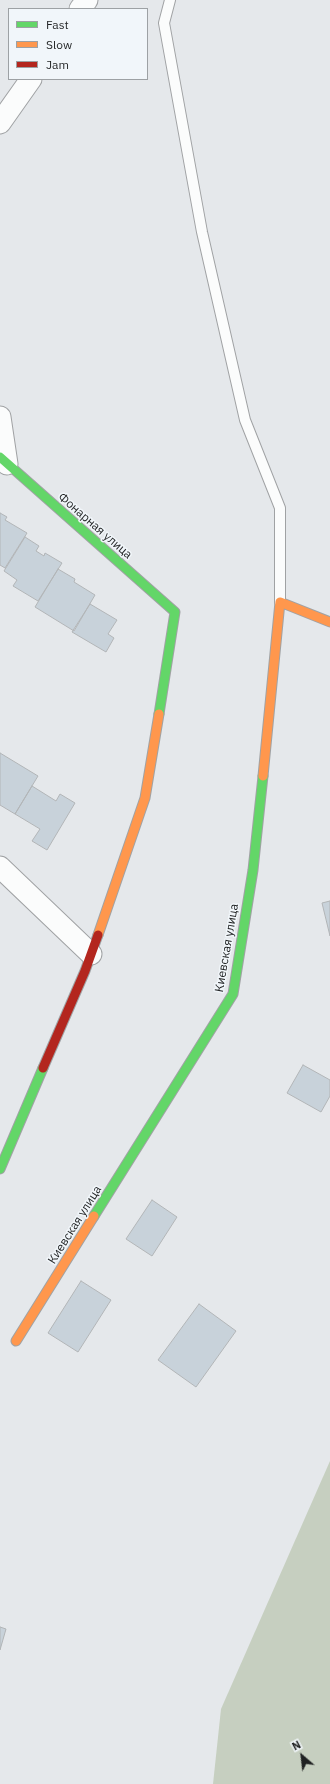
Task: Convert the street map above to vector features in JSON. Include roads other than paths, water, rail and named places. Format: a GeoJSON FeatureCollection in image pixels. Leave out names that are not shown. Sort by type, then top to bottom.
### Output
{"type":"FeatureCollection","features":[{"type":"Feature","properties":{"kind":"street"},"geometry":{"type":"LineString","coordinates":[[0,123],[30,80]]}},
{"type":"Feature","properties":{"kind":"street"},"geometry":{"type":"LineString","coordinates":[[0,417],[4,461]]}},
{"type":"Feature","properties":{"kind":"street","name":"Фонарная улица"},"geometry":{"type":"LineString","coordinates":[[4,461],[175,612],[145,798],[90,954]]}},
{"type":"Feature","properties":{"kind":"street"},"geometry":{"type":"LineString","coordinates":[[280,602],[330,622]]}},
{"type":"Feature","properties":{"kind":"street","name":"Киевская улица"},"geometry":{"type":"LineString","coordinates":[[16,1341],[234,994],[253,870],[280,602]]}},
{"type":"Feature","properties":{"kind":"street"},"geometry":{"type":"LineString","coordinates":[[0,867],[90,954],[0,1169]]}},
{"type":"Feature","properties":{"kind":"lane"},"geometry":{"type":"LineString","coordinates":[[170,0],[164,23],[202,232],[245,420],[280,508],[280,602]]}}]}
